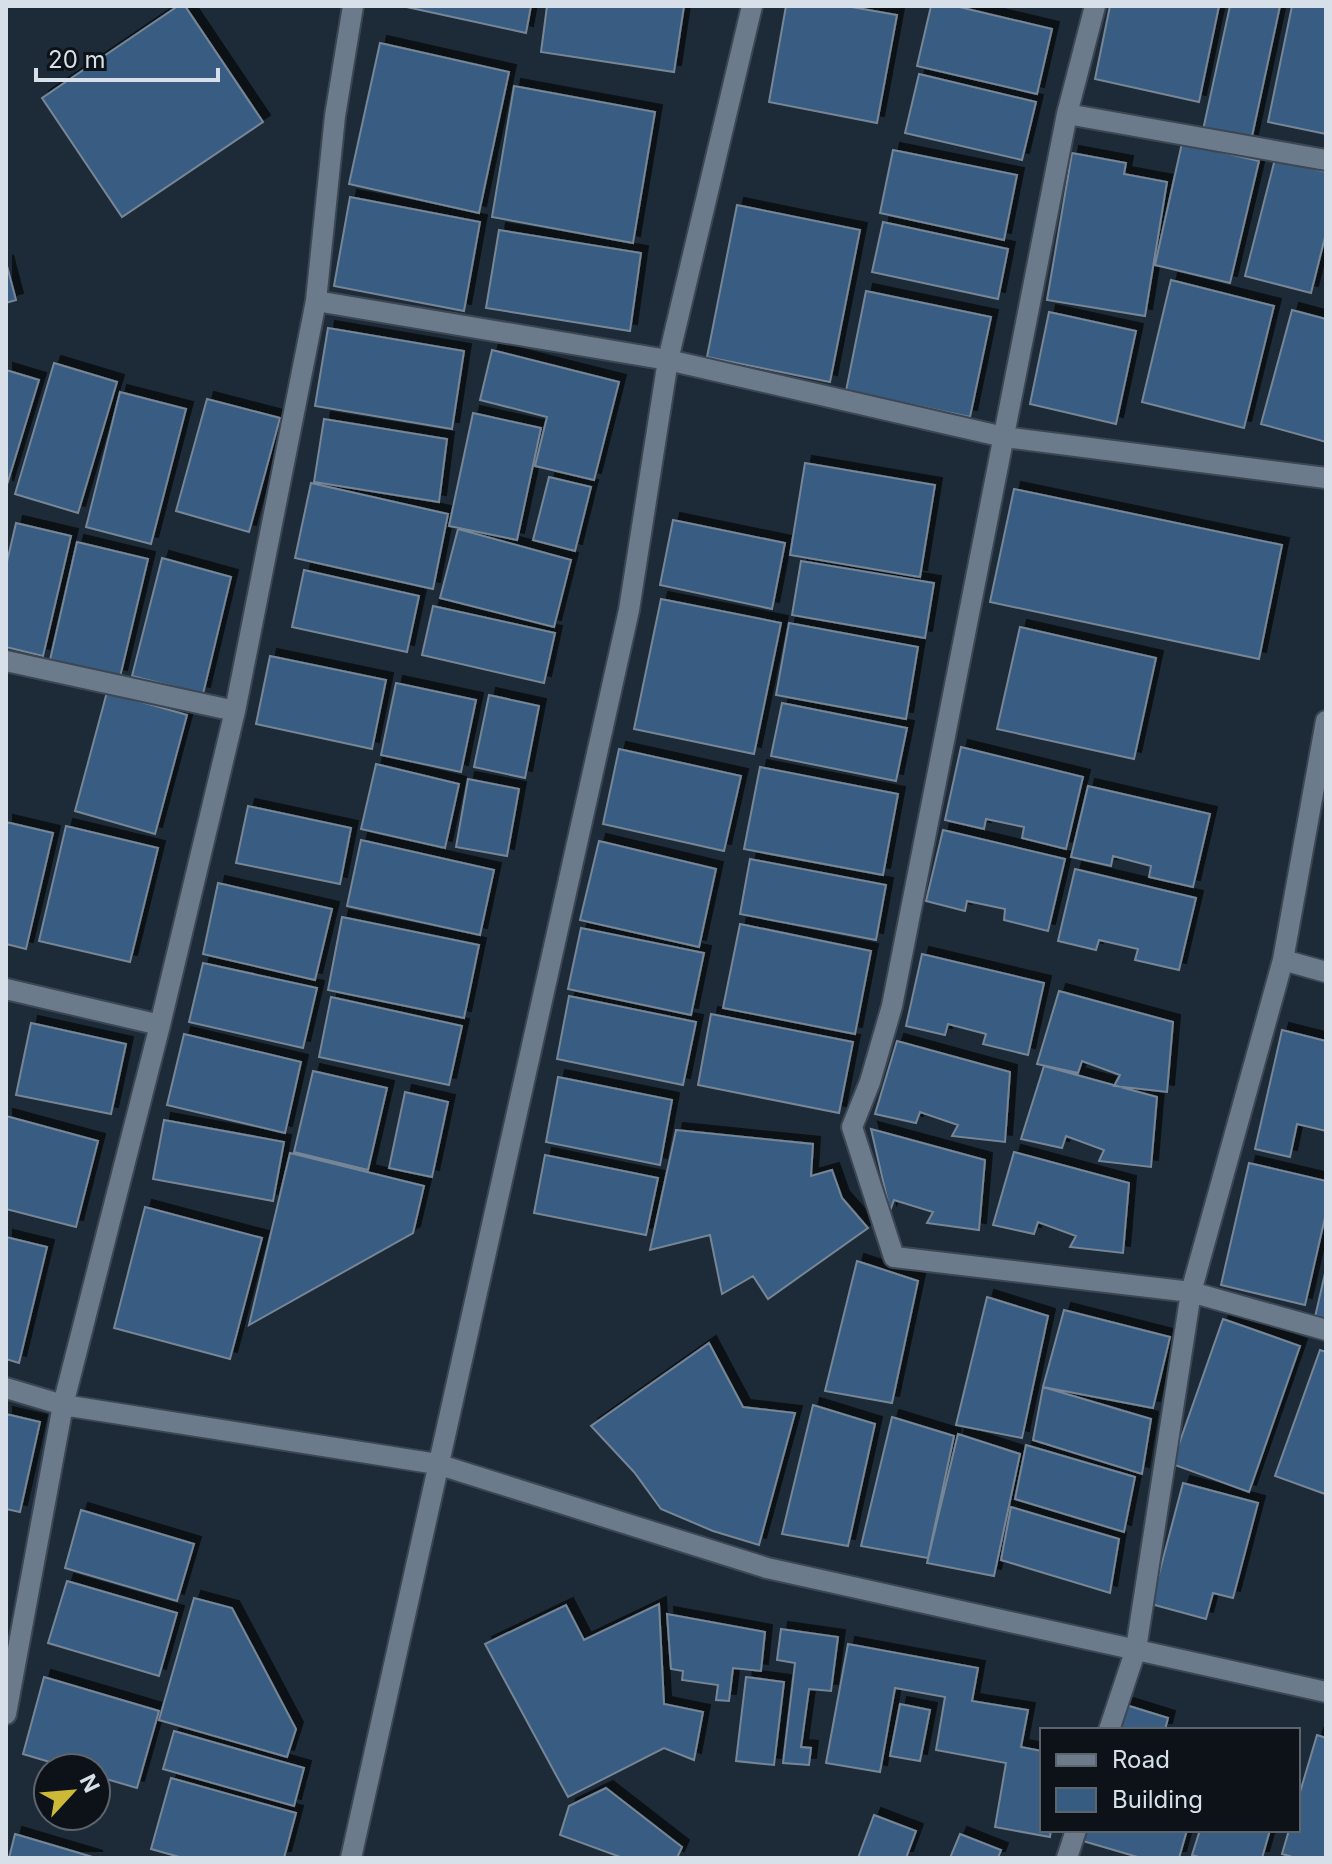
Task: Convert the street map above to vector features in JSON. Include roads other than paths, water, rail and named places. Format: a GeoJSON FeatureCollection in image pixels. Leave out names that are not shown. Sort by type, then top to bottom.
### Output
{"type":"FeatureCollection","features":[{"type":"Feature","properties":{"kind":"street"},"geometry":{"type":"LineString","coordinates":[[6,1714],[63,1405],[160,1025],[235,711],[316,301],[335,116],[353,6]]}},
{"type":"Feature","properties":{"kind":"street"},"geometry":{"type":"LineString","coordinates":[[351,1858],[629,610],[668,360],[752,6]]}},
{"type":"Feature","properties":{"kind":"street"},"geometry":{"type":"LineString","coordinates":[[1095,6],[1067,114],[892,1006],[870,1082],[852,1127],[894,1257],[1191,1292],[1326,1330]]}},
{"type":"Feature","properties":{"kind":"street"},"geometry":{"type":"LineString","coordinates":[[1067,114],[1326,160]]}},
{"type":"Feature","properties":{"kind":"street"},"geometry":{"type":"LineString","coordinates":[[316,301],[668,360],[1004,437],[1326,478]]}},
{"type":"Feature","properties":{"kind":"street"},"geometry":{"type":"LineString","coordinates":[[6,661],[235,711]]}},
{"type":"Feature","properties":{"kind":"street"},"geometry":{"type":"LineString","coordinates":[[1110,1728],[1136,1649],[1191,1292],[1283,960],[1326,721]]}},
{"type":"Feature","properties":{"kind":"street"},"geometry":{"type":"LineString","coordinates":[[1283,960],[1326,972]]}},
{"type":"Feature","properties":{"kind":"street"},"geometry":{"type":"LineString","coordinates":[[6,989],[160,1025]]}},
{"type":"Feature","properties":{"kind":"street"},"geometry":{"type":"LineString","coordinates":[[6,1388],[63,1405],[437,1464],[767,1568],[1326,1692]]}},
{"type":"Feature","properties":{"kind":"street"},"geometry":{"type":"LineString","coordinates":[[1067,1858],[1075,1832]]}}]}
